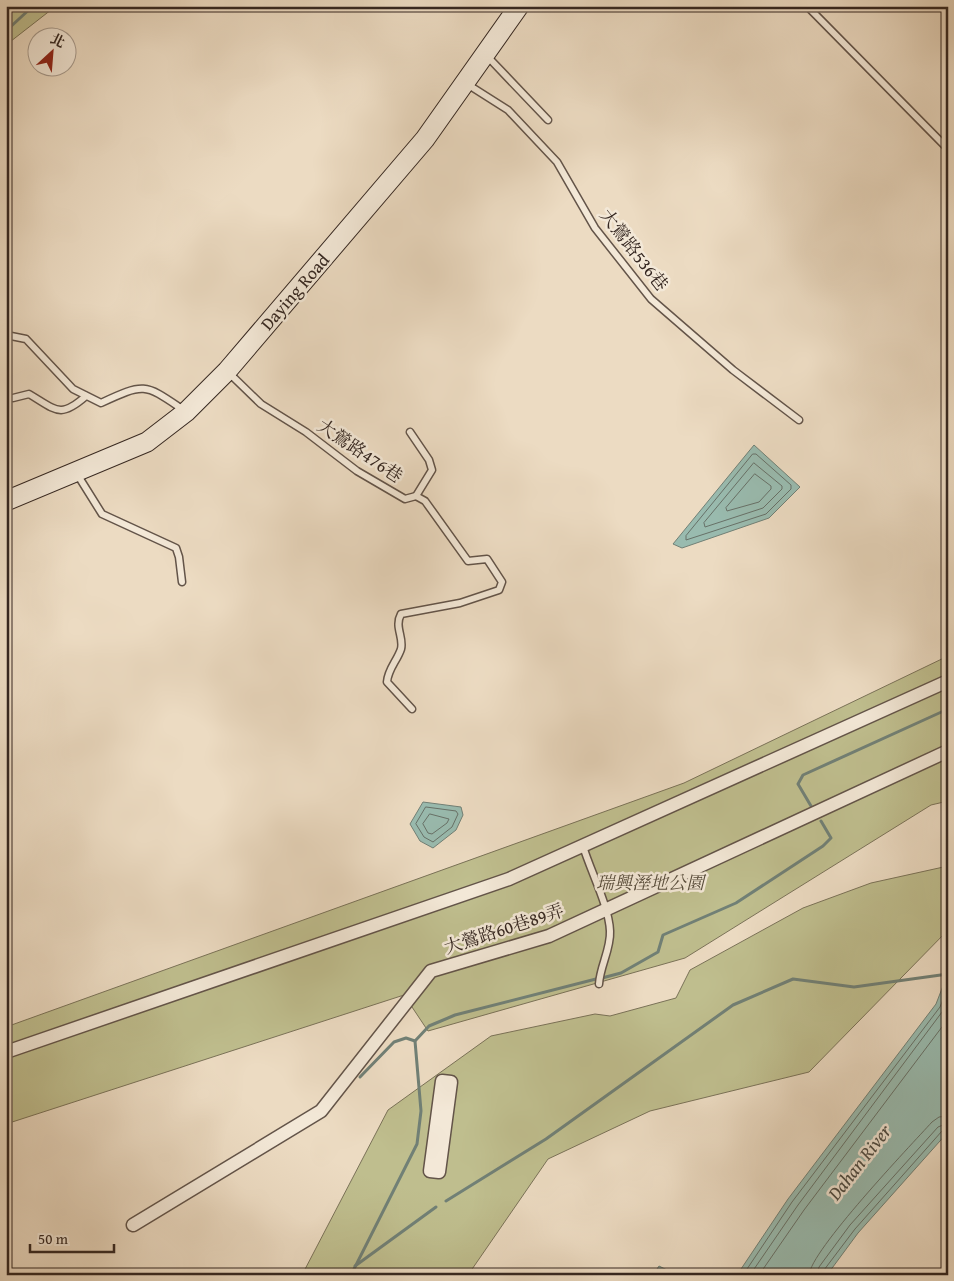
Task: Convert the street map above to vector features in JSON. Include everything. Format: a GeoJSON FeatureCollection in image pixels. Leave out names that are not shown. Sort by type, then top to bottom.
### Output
{"type":"FeatureCollection","features":[{"type":"Feature","properties":{"kind":"street","name":"Daying Road"},"geometry":{"type":"LineString","coordinates":[[6,502],[148,442],[186,412],[227,371],[426,139],[518,6]]}},
{"type":"Feature","properties":{"kind":"street"},"geometry":{"type":"LineString","coordinates":[[6,1052],[509,879],[948,682]]}},
{"type":"Feature","properties":{"kind":"street","name":"大鶯路60巷89弄"},"geometry":{"type":"LineString","coordinates":[[134,1225],[321,1111],[430,972],[549,936],[948,751]]}},
{"type":"Feature","properties":{"kind":"street"},"geometry":{"type":"LineString","coordinates":[[442,1081],[451,1082],[439,1172],[430,1171],[442,1081]]}},
{"type":"Feature","properties":{"kind":"lane"},"geometry":{"type":"LineString","coordinates":[[807,6],[948,149]]}},
{"type":"Feature","properties":{"kind":"lane"},"geometry":{"type":"LineString","coordinates":[[485,53],[548,120]]}},
{"type":"Feature","properties":{"kind":"lane","name":"大鶯路536巷"},"geometry":{"type":"LineString","coordinates":[[464,82],[508,110],[557,162],[595,228],[652,299],[733,370],[799,420]]}},
{"type":"Feature","properties":{"kind":"lane"},"geometry":{"type":"LineString","coordinates":[[6,335],[26,339],[73,389],[102,403],[130,389],[152,389],[186,412]]}},
{"type":"Feature","properties":{"kind":"lane","name":"大鶯路476巷"},"geometry":{"type":"LineString","coordinates":[[227,371],[262,404],[306,432],[357,471],[405,499],[416,496],[425,501],[468,561],[487,559],[502,582],[499,590],[460,603],[401,614],[397,622],[401,647],[388,674],[387,682],[412,709]]}},
{"type":"Feature","properties":{"kind":"lane"},"geometry":{"type":"LineString","coordinates":[[13,398],[28,394],[60,411],[71,409],[86,396]]}},
{"type":"Feature","properties":{"kind":"lane"},"geometry":{"type":"LineString","coordinates":[[410,432],[429,460],[432,470],[416,496]]}},
{"type":"Feature","properties":{"kind":"lane"},"geometry":{"type":"LineString","coordinates":[[77,473],[102,514],[176,548],[179,556],[182,582]]}},
{"type":"Feature","properties":{"kind":"lane"},"geometry":{"type":"LineString","coordinates":[[583,846],[591,873],[601,893],[610,931],[607,954],[600,974],[599,984]]}},
{"type":"Feature","properties":{"kind":"green space"},"geometry":{"type":"Polygon","coordinates":[[[6,6],[56,6],[6,45],[6,6]]]}},
{"type":"Feature","properties":{"kind":"green space","name":"瑞興溼地公園"},"geometry":{"type":"Polygon","coordinates":[[[948,656],[948,801],[931,805],[685,958],[428,1031],[404,995],[6,1124],[6,1027],[684,783],[948,656]]]}},
{"type":"Feature","properties":{"kind":"green space"},"geometry":{"type":"Polygon","coordinates":[[[948,866],[948,930],[809,1072],[650,1111],[548,1159],[468,1275],[302,1275],[388,1110],[491,1036],[595,1014],[610,1016],[676,998],[690,970],[803,908],[871,883],[948,866]]]}},
{"type":"Feature","properties":{"kind":"water"},"geometry":{"type":"Polygon","coordinates":[[[754,445],[800,487],[769,518],[682,548],[673,544],[754,445]]]}},
{"type":"Feature","properties":{"kind":"water"},"geometry":{"type":"Polygon","coordinates":[[[423,802],[461,807],[463,815],[456,830],[433,848],[420,841],[410,824],[423,802]]]}},
{"type":"Feature","properties":{"kind":"water","name":"Dahan River"},"geometry":{"type":"Polygon","coordinates":[[[948,973],[948,1132],[858,1233],[827,1275],[737,1275],[788,1199],[936,1004],[948,973]]]}},
{"type":"Feature","properties":{"kind":"water"},"geometry":{"type":"Polygon","coordinates":[[[659,1266],[677,1275],[653,1275],[659,1266]]]}},
{"type":"Feature","properties":{"kind":"waterway"},"geometry":{"type":"LineString","coordinates":[[6,31],[33,6]]}},
{"type":"Feature","properties":{"kind":"waterway"},"geometry":{"type":"LineString","coordinates":[[811,806],[798,784],[803,775],[948,709]]}},
{"type":"Feature","properties":{"kind":"waterway"},"geometry":{"type":"LineString","coordinates":[[602,978],[621,973],[658,952],[663,935],[736,903],[823,846],[831,838],[821,821]]}},
{"type":"Feature","properties":{"kind":"waterway"},"geometry":{"type":"LineString","coordinates":[[446,1201],[546,1139],[733,1005],[793,979],[854,987],[948,974]]}},
{"type":"Feature","properties":{"kind":"waterway"},"geometry":{"type":"LineString","coordinates":[[351,1275],[417,1144],[421,1111],[415,1041],[429,1026],[455,1015],[596,979]]}},
{"type":"Feature","properties":{"kind":"waterway"},"geometry":{"type":"LineString","coordinates":[[360,1077],[394,1042],[406,1038],[415,1041]]}},
{"type":"Feature","properties":{"kind":"waterway"},"geometry":{"type":"LineString","coordinates":[[355,1266],[436,1207]]}}]}
